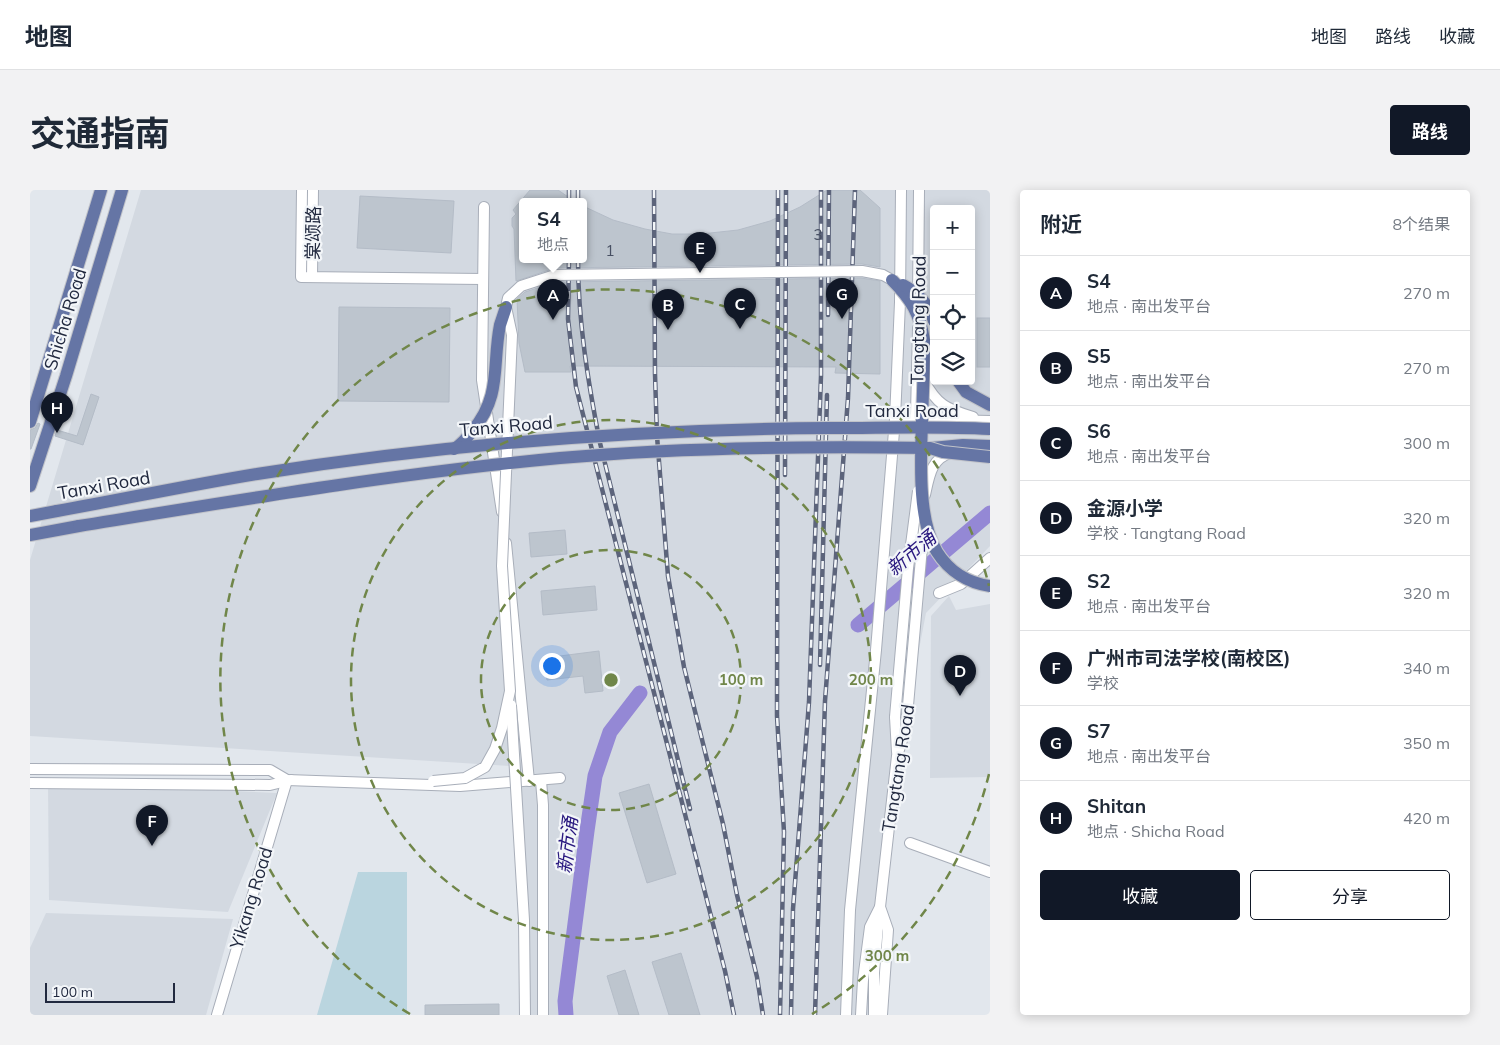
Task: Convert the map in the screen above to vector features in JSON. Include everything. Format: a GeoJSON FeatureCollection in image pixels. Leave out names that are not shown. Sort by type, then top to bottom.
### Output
{"type":"FeatureCollection","features":[{"type":"Feature","properties":{"kind":"main road","name":"Shicha Road"},"geometry":{"type":"LineString","coordinates":[[30,422],[101,190]]}},
{"type":"Feature","properties":{"kind":"main road","name":"Shicha Road"},"geometry":{"type":"LineString","coordinates":[[30,486],[66,376],[122,190]]}},
{"type":"Feature","properties":{"kind":"main road"},"geometry":{"type":"LineString","coordinates":[[892,280],[910,289],[922,300],[930,312]]}},
{"type":"Feature","properties":{"kind":"main road"},"geometry":{"type":"LineString","coordinates":[[892,280],[905,293],[916,311],[921,321],[924,340],[921,472],[928,528],[936,551],[951,569],[968,580],[990,586]]}},
{"type":"Feature","properties":{"kind":"main road"},"geometry":{"type":"LineString","coordinates":[[57,511],[107,509],[283,477],[451,451],[462,444],[476,426],[486,412],[493,395],[500,325],[506,306]]}},
{"type":"Feature","properties":{"kind":"main road"},"geometry":{"type":"LineString","coordinates":[[961,385],[966,392],[990,405]]}},
{"type":"Feature","properties":{"kind":"main road","name":"Tanxi Road"},"geometry":{"type":"LineString","coordinates":[[30,516],[255,475],[484,445],[647,433],[765,428],[989,424]]}},
{"type":"Feature","properties":{"kind":"main road","name":"Tanxi Road"},"geometry":{"type":"LineString","coordinates":[[30,535],[273,494],[472,467],[562,458],[649,452],[836,447],[930,448],[962,445],[990,448]]}},
{"type":"Feature","properties":{"kind":"main road"},"geometry":{"type":"LineString","coordinates":[[930,448],[943,452],[990,457]]}},
{"type":"Feature","properties":{"kind":"street","name":"棠颂路"},"geometry":{"type":"LineString","coordinates":[[302,190],[300,277],[312,277],[313,190]]}},
{"type":"Feature","properties":{"kind":"street","name":"Tangtang Road"},"geometry":{"type":"LineString","coordinates":[[846,1015],[850,910],[876,650],[895,419],[900,302],[901,190]]}},
{"type":"Feature","properties":{"kind":"street","name":"Tangtang Road"},"geometry":{"type":"LineString","coordinates":[[882,1015],[888,930],[880,907],[897,756],[906,728],[922,547],[916,450],[919,190]]}},
{"type":"Feature","properties":{"kind":"street"},"geometry":{"type":"LineString","coordinates":[[484,207],[482,380],[506,541],[529,781]]}},
{"type":"Feature","properties":{"kind":"street"},"geometry":{"type":"LineString","coordinates":[[525,1015],[523,900],[502,566],[512,335],[506,306],[508,298],[521,286],[555,275],[862,271],[882,275],[892,280]]}},
{"type":"Feature","properties":{"kind":"street"},"geometry":{"type":"LineString","coordinates":[[312,277],[483,279]]}},
{"type":"Feature","properties":{"kind":"street"},"geometry":{"type":"LineString","coordinates":[[917,368],[928,389],[938,401],[950,410],[989,424]]}},
{"type":"Feature","properties":{"kind":"street"},"geometry":{"type":"LineString","coordinates":[[895,419],[989,424]]}},
{"type":"Feature","properties":{"kind":"street"},"geometry":{"type":"LineString","coordinates":[[892,450],[990,448]]}},
{"type":"Feature","properties":{"kind":"street"},"geometry":{"type":"LineString","coordinates":[[920,523],[929,475],[933,465],[939,458],[948,453],[970,449]]}},
{"type":"Feature","properties":{"kind":"street"},"geometry":{"type":"LineString","coordinates":[[897,756],[895,717],[908,568],[921,472]]}},
{"type":"Feature","properties":{"kind":"street"},"geometry":{"type":"LineString","coordinates":[[939,593],[961,584],[990,558]]}},
{"type":"Feature","properties":{"kind":"street"},"geometry":{"type":"LineString","coordinates":[[30,783],[270,785],[286,780],[330,778],[433,781],[465,778],[485,767],[495,750],[510,692]]}},
{"type":"Feature","properties":{"kind":"street"},"geometry":{"type":"LineString","coordinates":[[30,769],[270,770],[286,780],[460,786],[560,778]]}},
{"type":"Feature","properties":{"kind":"street","name":"Yikang Road"},"geometry":{"type":"LineString","coordinates":[[217,1015],[286,780]]}},
{"type":"Feature","properties":{"kind":"street"},"geometry":{"type":"LineString","coordinates":[[541,780],[543,805],[543,1015]]}},
{"type":"Feature","properties":{"kind":"street"},"geometry":{"type":"LineString","coordinates":[[910,843],[990,872]]}},
{"type":"Feature","properties":{"kind":"street"},"geometry":{"type":"LineString","coordinates":[[874,1015],[874,973],[880,907]]}},
{"type":"Feature","properties":{"kind":"street"},"geometry":{"type":"LineString","coordinates":[[861,1015],[863,980],[870,928],[880,907]]}},
{"type":"Feature","properties":{"kind":"shaded area"},"geometry":{"type":"Polygon","coordinates":[[[141,190],[990,190],[990,546],[926,613],[883,838],[881,1015],[527,1015],[511,766],[30,736],[30,560],[141,190]]]}},
{"type":"Feature","properties":{"kind":"shaded area"},"geometry":{"type":"Polygon","coordinates":[[[949,596],[956,610],[990,604],[990,777],[930,778],[931,616],[949,596]]]}},
{"type":"Feature","properties":{"kind":"shaded area"},"geometry":{"type":"Polygon","coordinates":[[[48,783],[277,793],[228,912],[49,900],[48,783]]]}},
{"type":"Feature","properties":{"kind":"shaded area"},"geometry":{"type":"Polygon","coordinates":[[[358,872],[407,872],[407,1015],[317,1015],[358,872]]]}},
{"type":"Feature","properties":{"kind":"shaded area"},"geometry":{"type":"Polygon","coordinates":[[[46,913],[233,919],[206,1015],[30,1015],[30,948],[46,913]]]}},
{"type":"Feature","properties":{"kind":"building"},"geometry":{"type":"Polygon","coordinates":[[[530,190],[558,190],[570,198],[523,198],[530,190]]]}},
{"type":"Feature","properties":{"kind":"building"},"geometry":{"type":"Polygon","coordinates":[[[827,190],[860,190],[880,208],[880,267],[862,264],[555,268],[516,281],[512,218],[516,214],[513,210],[519,203],[519,263],[587,263],[587,208],[613,220],[645,229],[672,234],[701,234],[738,230],[770,221],[800,207],[827,190]]]}},
{"type":"Feature","properties":{"kind":"building"},"geometry":{"type":"Polygon","coordinates":[[[360,196],[454,201],[451,253],[357,248],[360,196]]]}},
{"type":"Feature","properties":{"kind":"building"},"geometry":{"type":"Polygon","coordinates":[[[861,278],[880,281],[880,374],[835,373],[836,367],[570,366],[571,372],[525,372],[519,343],[517,299],[525,292],[556,282],[861,278]]]}},
{"type":"Feature","properties":{"kind":"building"},"geometry":{"type":"Polygon","coordinates":[[[339,307],[450,308],[449,402],[338,401],[339,307]]]}},
{"type":"Feature","properties":{"kind":"building"},"geometry":{"type":"Polygon","coordinates":[[[977,318],[990,318],[990,367],[977,367],[977,318]]]}},
{"type":"Feature","properties":{"kind":"building"},"geometry":{"type":"Polygon","coordinates":[[[91,394],[99,397],[83,445],[55,436],[57,430],[77,436],[91,394]]]}},
{"type":"Feature","properties":{"kind":"building"},"geometry":{"type":"Polygon","coordinates":[[[38,423],[40,424],[30,449],[30,430],[35,428],[38,423]]]}},
{"type":"Feature","properties":{"kind":"building"},"geometry":{"type":"Polygon","coordinates":[[[565,530],[567,554],[531,557],[529,533],[565,530]]]}},
{"type":"Feature","properties":{"kind":"building"},"geometry":{"type":"Polygon","coordinates":[[[595,586],[597,610],[543,615],[541,591],[595,586]]]}},
{"type":"Feature","properties":{"kind":"building"},"geometry":{"type":"Polygon","coordinates":[[[599,651],[603,691],[585,693],[583,676],[547,680],[544,658],[599,651]]]}},
{"type":"Feature","properties":{"kind":"building"},"geometry":{"type":"Polygon","coordinates":[[[649,784],[676,874],[647,883],[619,793],[649,784]]]}},
{"type":"Feature","properties":{"kind":"building"},"geometry":{"type":"Polygon","coordinates":[[[681,953],[700,1015],[669,1015],[652,962],[681,953]]]}},
{"type":"Feature","properties":{"kind":"building"},"geometry":{"type":"Polygon","coordinates":[[[625,970],[639,1015],[619,1015],[607,976],[625,970]]]}},
{"type":"Feature","properties":{"kind":"building"},"geometry":{"type":"Polygon","coordinates":[[[499,1004],[499,1015],[425,1015],[425,1005],[499,1004]]]}},
{"type":"Feature","properties":{"kind":"waterway","name":"新市涌"},"geometry":{"type":"LineString","coordinates":[[858,625],[990,513]]}},
{"type":"Feature","properties":{"kind":"waterway","name":"新市涌"},"geometry":{"type":"LineString","coordinates":[[566,1015],[565,1001],[595,776],[610,732],[640,693]]}},
{"type":"Feature","properties":{"kind":"railway"},"geometry":{"type":"LineString","coordinates":[[569,190],[569,198]]}},
{"type":"Feature","properties":{"kind":"railway"},"geometry":{"type":"LineString","coordinates":[[578,190],[578,198]]}},
{"type":"Feature","properties":{"kind":"railway"},"geometry":{"type":"LineString","coordinates":[[654,190],[657,436],[668,576],[684,667],[723,824],[737,895],[757,977],[763,1015]]}},
{"type":"Feature","properties":{"kind":"railway"},"geometry":{"type":"LineString","coordinates":[[778,190],[777,716],[784,832],[780,1015]]}},
{"type":"Feature","properties":{"kind":"railway"},"geometry":{"type":"LineString","coordinates":[[785,475],[786,190]]}},
{"type":"Feature","properties":{"kind":"railway"},"geometry":{"type":"LineString","coordinates":[[791,1015],[793,909],[809,702],[821,376],[821,190]]}},
{"type":"Feature","properties":{"kind":"railway"},"geometry":{"type":"LineString","coordinates":[[828,315],[829,190]]}},
{"type":"Feature","properties":{"kind":"railway"},"geometry":{"type":"LineString","coordinates":[[815,1015],[825,701],[848,398],[855,190]]}},
{"type":"Feature","properties":{"kind":"railway"},"geometry":{"type":"LineString","coordinates":[[569,263],[568,319],[576,387],[725,971],[734,1015]]}},
{"type":"Feature","properties":{"kind":"railway"},"geometry":{"type":"LineString","coordinates":[[578,263],[584,351],[600,443],[690,809]]}},
{"type":"Feature","properties":{"kind":"railway"},"geometry":{"type":"LineString","coordinates":[[820,665],[827,395]]}},
{"type":"Feature","properties":{"kind":"place","name":"S2"},"geometry":{"type":"Point","coordinates":[700,273]}},
{"type":"Feature","properties":{"kind":"place","name":"S7"},"geometry":{"type":"Point","coordinates":[842,319]}},
{"type":"Feature","properties":{"kind":"place","name":"S4"},"geometry":{"type":"Point","coordinates":[553,320]}},
{"type":"Feature","properties":{"kind":"place","name":"S6"},"geometry":{"type":"Point","coordinates":[740,329]}},
{"type":"Feature","properties":{"kind":"place","name":"S5"},"geometry":{"type":"Point","coordinates":[668,330]}},
{"type":"Feature","properties":{"kind":"place","name":"Shitan"},"geometry":{"type":"Point","coordinates":[57,433]}},
{"type":"Feature","properties":{"kind":"place","name":"金源小学"},"geometry":{"type":"Point","coordinates":[960,696]}},
{"type":"Feature","properties":{"kind":"place","name":"广州市司法学校(南校区)"},"geometry":{"type":"Point","coordinates":[152,846]}}]}
